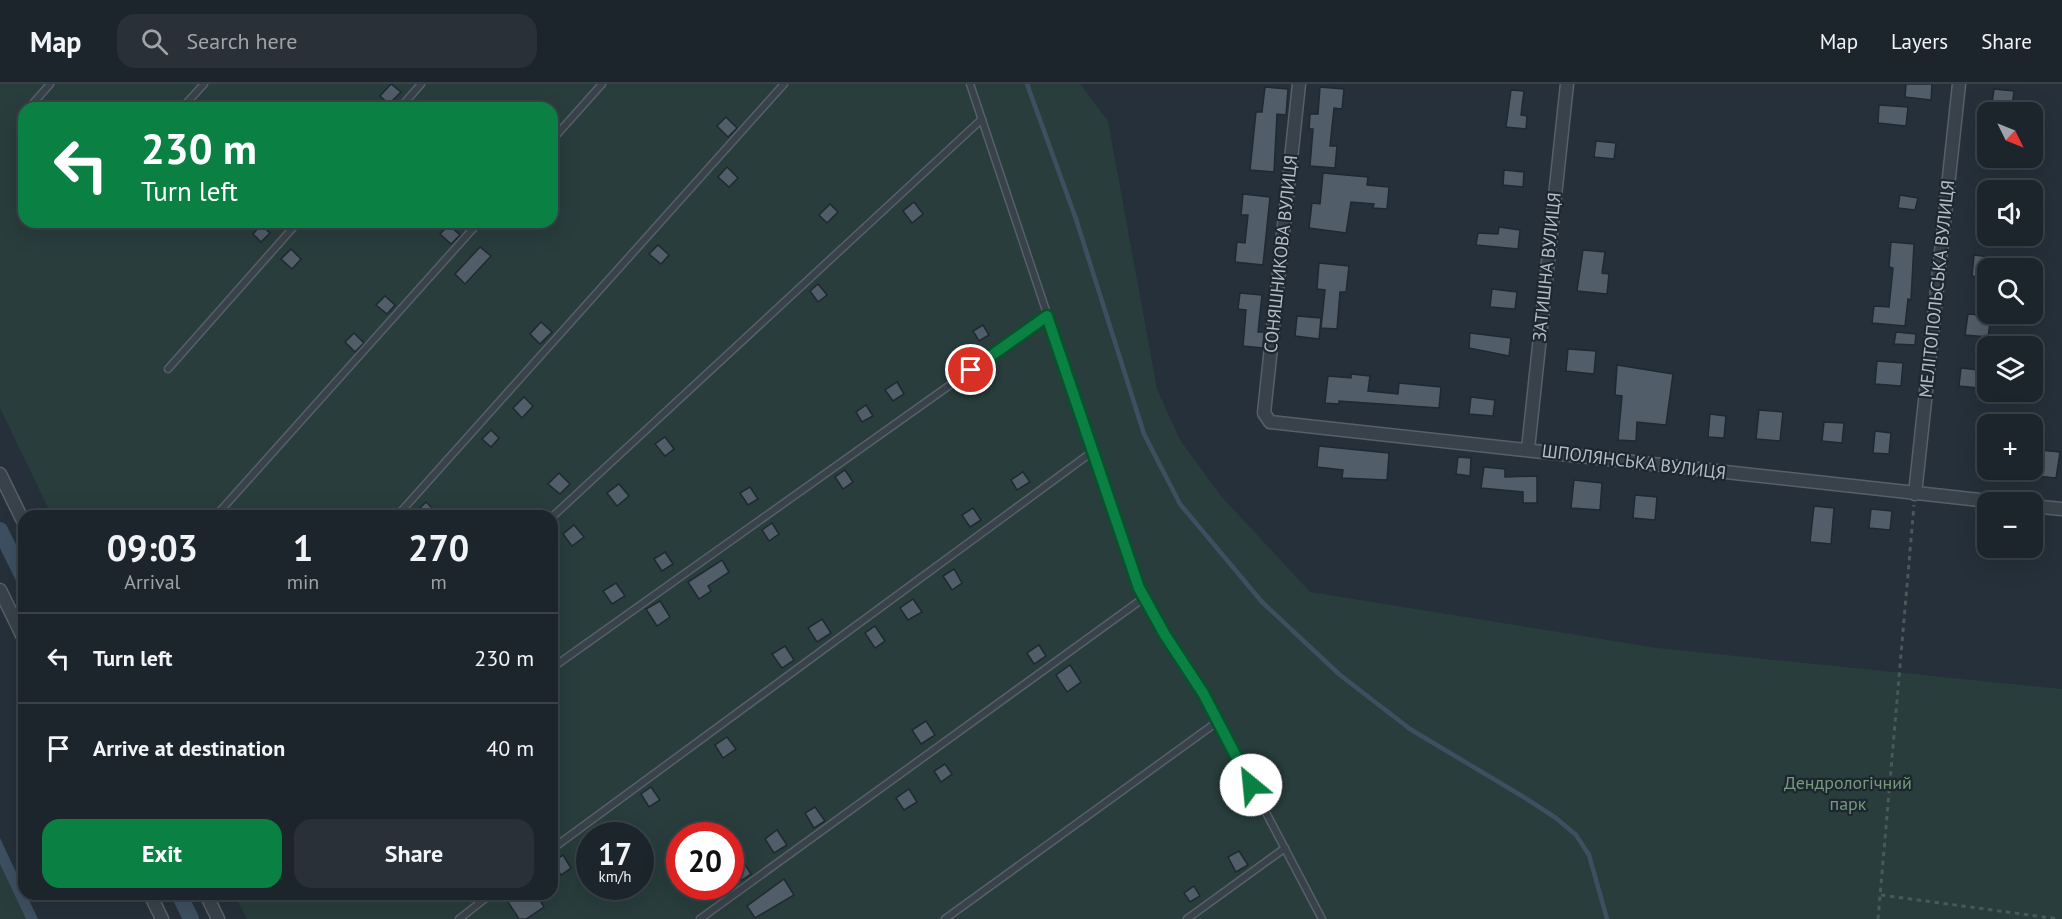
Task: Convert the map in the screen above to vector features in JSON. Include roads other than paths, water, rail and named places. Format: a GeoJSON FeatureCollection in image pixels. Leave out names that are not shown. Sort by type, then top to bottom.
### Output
{"type":"FeatureCollection","features":[{"type":"Feature","properties":{"kind":"street","name":"СОНЯШНИКОВА ВУЛИЦЯ"},"geometry":{"type":"LineString","coordinates":[[1270,422],[1264,413],[1299,84]]}},
{"type":"Feature","properties":{"kind":"street","name":"ЗАТИШНА ВУЛИЦЯ"},"geometry":{"type":"LineString","coordinates":[[1528,449],[1567,84]]}},
{"type":"Feature","properties":{"kind":"street","name":"МЕЛІТОПОЛЬСЬКА ВУЛИЦЯ"},"geometry":{"type":"LineString","coordinates":[[1915,494],[1959,84]]}},
{"type":"Feature","properties":{"kind":"street","name":"ШПОЛЯНСЬКА ВУЛИЦЯ"},"geometry":{"type":"LineString","coordinates":[[1270,422],[1977,500]]}},
{"type":"Feature","properties":{"kind":"street"},"geometry":{"type":"LineString","coordinates":[[0,474],[18,511]]}},
{"type":"Feature","properties":{"kind":"street"},"geometry":{"type":"LineString","coordinates":[[2043,507],[2062,509]]}},
{"type":"Feature","properties":{"kind":"street"},"geometry":{"type":"LineString","coordinates":[[0,590],[18,627]]}},
{"type":"Feature","properties":{"kind":"street"},"geometry":{"type":"LineString","coordinates":[[153,900],[162,919]]}},
{"type":"Feature","properties":{"kind":"street"},"geometry":{"type":"LineString","coordinates":[[209,900],[218,919]]}},
{"type":"Feature","properties":{"kind":"lane"},"geometry":{"type":"LineString","coordinates":[[34,102],[50,84]]}},
{"type":"Feature","properties":{"kind":"lane"},"geometry":{"type":"LineString","coordinates":[[188,102],[204,84]]}},
{"type":"Feature","properties":{"kind":"lane"},"geometry":{"type":"LineString","coordinates":[[405,102],[421,84]]}},
{"type":"Feature","properties":{"kind":"lane"},"geometry":{"type":"LineString","coordinates":[[558,133],[602,84]]}},
{"type":"Feature","properties":{"kind":"lane"},"geometry":{"type":"LineString","coordinates":[[402,510],[784,84]]}},
{"type":"Feature","properties":{"kind":"lane"},"geometry":{"type":"LineString","coordinates":[[969,84],[1092,452],[1144,597],[1203,693],[1322,919]]}},
{"type":"Feature","properties":{"kind":"lane"},"geometry":{"type":"LineString","coordinates":[[558,511],[982,119]]}},
{"type":"Feature","properties":{"kind":"lane"},"geometry":{"type":"LineString","coordinates":[[168,369],[293,228]]}},
{"type":"Feature","properties":{"kind":"lane"},"geometry":{"type":"LineString","coordinates":[[221,510],[474,228]]}},
{"type":"Feature","properties":{"kind":"lane"},"geometry":{"type":"LineString","coordinates":[[558,664],[1047,316]]}},
{"type":"Feature","properties":{"kind":"lane"},"geometry":{"type":"LineString","coordinates":[[558,845],[1092,452]]}},
{"type":"Feature","properties":{"kind":"lane"},"geometry":{"type":"LineString","coordinates":[[700,919],[1144,597]]}},
{"type":"Feature","properties":{"kind":"lane"},"geometry":{"type":"LineString","coordinates":[[945,919],[1217,722]]}},
{"type":"Feature","properties":{"kind":"lane"},"geometry":{"type":"LineString","coordinates":[[1187,919],[1285,848]]}},
{"type":"Feature","properties":{"kind":"lane"},"geometry":{"type":"LineString","coordinates":[[459,919],[483,900]]}},
{"type":"Feature","properties":{"kind":"water"},"geometry":{"type":"Polygon","coordinates":[[[0,838],[18,876],[18,900],[29,900],[38,919],[26,919],[0,864],[0,838]]]}},
{"type":"Feature","properties":{"kind":"waterway"},"geometry":{"type":"LineString","coordinates":[[1027,84],[1076,219],[1144,434],[1180,504],[1262,602],[1340,675],[1410,729],[1522,796],[1556,818],[1576,835],[1589,855],[1607,919]]}},
{"type":"Feature","properties":{"kind":"waterway"},"geometry":{"type":"LineString","coordinates":[[0,530],[18,567]]}},
{"type":"Feature","properties":{"kind":"waterway"},"geometry":{"type":"LineString","coordinates":[[182,900],[191,919]]}},
{"type":"Feature","properties":{"kind":"park label","name":"Дендрологічний парк"},"geometry":{"type":"Point","coordinates":[1848,793]}}]}
